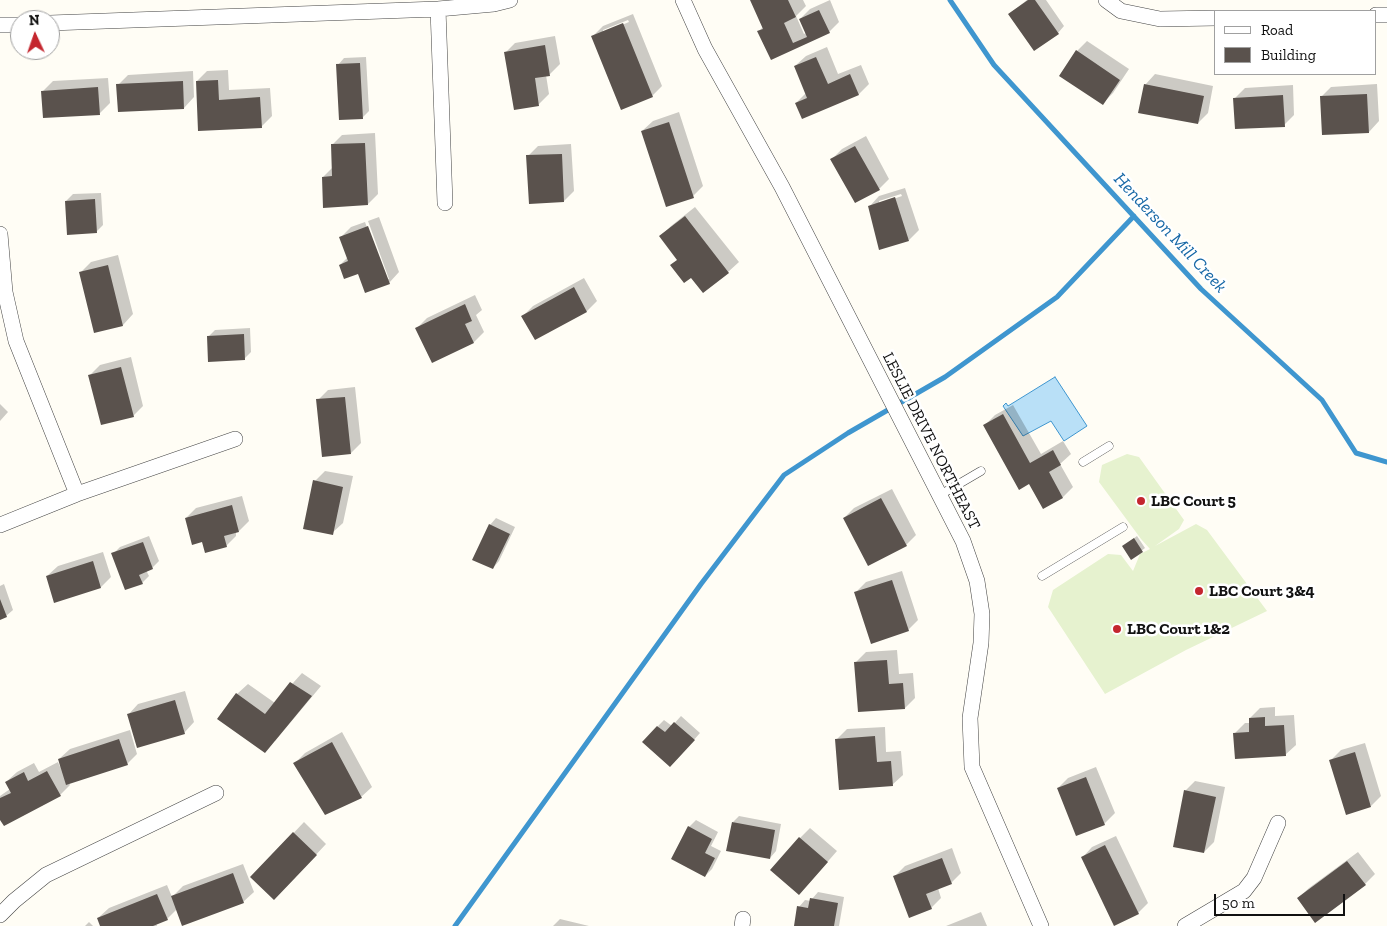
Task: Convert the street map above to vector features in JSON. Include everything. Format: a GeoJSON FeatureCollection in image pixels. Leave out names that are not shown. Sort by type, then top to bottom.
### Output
{"type":"FeatureCollection","features":[{"type":"Feature","properties":{"kind":"street"},"geometry":{"type":"LineString","coordinates":[[60,23],[438,9],[494,4],[510,0]]}},
{"type":"Feature","properties":{"kind":"street","name":"LESLIE DRIVE NORTHEAST"},"geometry":{"type":"LineString","coordinates":[[683,0],[705,49],[782,187],[963,541],[976,581],[982,614],[981,643],[970,718],[972,767],[1041,926]]}},
{"type":"Feature","properties":{"kind":"street"},"geometry":{"type":"LineString","coordinates":[[1106,0],[1121,11],[1160,20],[1214,18]]}},
{"type":"Feature","properties":{"kind":"street"},"geometry":{"type":"LineString","coordinates":[[438,9],[445,203]]}},
{"type":"Feature","properties":{"kind":"street"},"geometry":{"type":"LineString","coordinates":[[0,234],[5,292],[16,341],[77,494]]}},
{"type":"Feature","properties":{"kind":"street"},"geometry":{"type":"LineString","coordinates":[[0,525],[77,494],[234,439]]}},
{"type":"Feature","properties":{"kind":"street"},"geometry":{"type":"LineString","coordinates":[[0,915],[46,875],[216,794]]}},
{"type":"Feature","properties":{"kind":"street"},"geometry":{"type":"LineString","coordinates":[[1185,926],[1244,891],[1254,878],[1278,822]]}},
{"type":"Feature","properties":{"kind":"lane"},"geometry":{"type":"LineString","coordinates":[[1083,462],[1109,446]]}},
{"type":"Feature","properties":{"kind":"lane"},"geometry":{"type":"LineString","coordinates":[[940,495],[981,472]]}},
{"type":"Feature","properties":{"kind":"lane"},"geometry":{"type":"LineString","coordinates":[[1042,576],[1122,528]]}},
{"type":"Feature","properties":{"kind":"green space"},"geometry":{"type":"Polygon","coordinates":[[[1127,454],[1139,457],[1184,520],[1179,529],[1155,546],[1196,524],[1207,530],[1267,611],[1186,650],[1105,694],[1048,607],[1053,590],[1108,554],[1121,555],[1133,571],[1140,554],[1150,549],[1099,482],[1102,465],[1127,454]]]}},
{"type":"Feature","properties":{"kind":"water"},"geometry":{"type":"Polygon","coordinates":[[[1055,377],[1087,426],[1064,441],[1051,421],[1023,436],[1003,406],[1006,403],[1008,406],[1055,377]]]}},
{"type":"Feature","properties":{"kind":"building"},"geometry":{"type":"Polygon","coordinates":[[[750,0],[788,0],[796,17],[784,23],[793,43],[807,37],[799,19],[819,10],[830,33],[771,60],[757,31],[763,29],[750,0]]]}},
{"type":"Feature","properties":{"kind":"building"},"geometry":{"type":"Polygon","coordinates":[[[1028,0],[1035,0],[1059,34],[1034,51],[1008,14],[1028,0]]]}},
{"type":"Feature","properties":{"kind":"building"},"geometry":{"type":"Polygon","coordinates":[[[623,23],[653,97],[621,110],[591,36],[623,23]]]}},
{"type":"Feature","properties":{"kind":"building"},"geometry":{"type":"Polygon","coordinates":[[[545,45],[550,76],[535,78],[539,106],[514,110],[504,52],[545,45]]]}},
{"type":"Feature","properties":{"kind":"building"},"geometry":{"type":"Polygon","coordinates":[[[1076,50],[1120,80],[1103,105],[1059,76],[1076,50]]]}},
{"type":"Feature","properties":{"kind":"building"},"geometry":{"type":"Polygon","coordinates":[[[816,57],[828,84],[850,74],[859,95],[802,119],[795,103],[807,98],[794,66],[816,57]]]}},
{"type":"Feature","properties":{"kind":"building"},"geometry":{"type":"Polygon","coordinates":[[[360,63],[363,119],[339,120],[336,64],[360,63]]]}},
{"type":"Feature","properties":{"kind":"building"},"geometry":{"type":"Polygon","coordinates":[[[218,80],[219,100],[260,97],[262,128],[198,131],[196,81],[218,80]]]}},
{"type":"Feature","properties":{"kind":"building"},"geometry":{"type":"Polygon","coordinates":[[[183,81],[184,109],[118,112],[116,84],[183,81]]]}},
{"type":"Feature","properties":{"kind":"building"},"geometry":{"type":"Polygon","coordinates":[[[1144,84],[1204,96],[1198,124],[1138,113],[1144,84]]]}},
{"type":"Feature","properties":{"kind":"building"},"geometry":{"type":"Polygon","coordinates":[[[98,87],[100,115],[43,118],[41,91],[98,87]]]}},
{"type":"Feature","properties":{"kind":"building"},"geometry":{"type":"Polygon","coordinates":[[[1367,94],[1369,133],[1322,135],[1320,96],[1367,94]]]}},
{"type":"Feature","properties":{"kind":"building"},"geometry":{"type":"Polygon","coordinates":[[[1283,95],[1285,127],[1235,129],[1233,98],[1283,95]]]}},
{"type":"Feature","properties":{"kind":"building"},"geometry":{"type":"Polygon","coordinates":[[[669,122],[694,198],[666,207],[641,131],[669,122]]]}},
{"type":"Feature","properties":{"kind":"building"},"geometry":{"type":"Polygon","coordinates":[[[365,143],[368,205],[323,208],[322,177],[332,176],[331,144],[365,143]]]}},
{"type":"Feature","properties":{"kind":"building"},"geometry":{"type":"Polygon","coordinates":[[[855,146],[880,190],[855,203],[830,159],[855,146]]]}},
{"type":"Feature","properties":{"kind":"building"},"geometry":{"type":"Polygon","coordinates":[[[562,154],[564,202],[529,204],[526,155],[562,154]]]}},
{"type":"Feature","properties":{"kind":"building"},"geometry":{"type":"Polygon","coordinates":[[[895,197],[909,241],[879,250],[868,206],[895,197]]]}},
{"type":"Feature","properties":{"kind":"building"},"geometry":{"type":"Polygon","coordinates":[[[95,199],[97,233],[67,235],[65,201],[95,199]]]}},
{"type":"Feature","properties":{"kind":"building"},"geometry":{"type":"Polygon","coordinates":[[[685,216],[729,273],[703,293],[691,278],[684,283],[670,265],[677,260],[659,236],[685,216]]]}},
{"type":"Feature","properties":{"kind":"building"},"geometry":{"type":"Polygon","coordinates":[[[368,226],[390,284],[365,293],[358,274],[344,279],[339,265],[348,261],[339,237],[368,226]]]}},
{"type":"Feature","properties":{"kind":"building"},"geometry":{"type":"Polygon","coordinates":[[[108,265],[123,326],[94,333],[79,272],[108,265]]]}},
{"type":"Feature","properties":{"kind":"building"},"geometry":{"type":"Polygon","coordinates":[[[574,287],[587,312],[535,340],[521,316],[574,287]]]}},
{"type":"Feature","properties":{"kind":"building"},"geometry":{"type":"Polygon","coordinates":[[[465,304],[472,321],[465,324],[474,343],[432,363],[415,328],[465,304]]]}},
{"type":"Feature","properties":{"kind":"building"},"geometry":{"type":"Polygon","coordinates":[[[244,334],[245,360],[208,362],[207,336],[244,334]]]}},
{"type":"Feature","properties":{"kind":"building"},"geometry":{"type":"Polygon","coordinates":[[[121,367],[134,417],[101,425],[88,375],[121,367]]]}},
{"type":"Feature","properties":{"kind":"building"},"geometry":{"type":"Polygon","coordinates":[[[345,397],[351,454],[322,457],[316,399],[345,397]]]}},
{"type":"Feature","properties":{"kind":"building"},"geometry":{"type":"Polygon","coordinates":[[[1003,414],[1030,463],[1053,450],[1061,465],[1049,472],[1063,498],[1043,509],[1029,484],[1019,490],[983,425],[1003,414]]]}},
{"type":"Feature","properties":{"kind":"building"},"geometry":{"type":"Polygon","coordinates":[[[313,480],[343,487],[333,535],[303,529],[313,480]]]}},
{"type":"Feature","properties":{"kind":"building"},"geometry":{"type":"Polygon","coordinates":[[[881,498],[907,546],[868,566],[843,518],[881,498]]]}},
{"type":"Feature","properties":{"kind":"building"},"geometry":{"type":"Polygon","coordinates":[[[232,505],[239,532],[224,536],[227,547],[205,553],[202,542],[192,545],[185,518],[232,505]]]}},
{"type":"Feature","properties":{"kind":"building"},"geometry":{"type":"Polygon","coordinates":[[[489,524],[510,534],[493,569],[472,560],[489,524]]]}},
{"type":"Feature","properties":{"kind":"building"},"geometry":{"type":"Polygon","coordinates":[[[1134,538],[1143,552],[1131,560],[1122,546],[1134,538]]]}},
{"type":"Feature","properties":{"kind":"building"},"geometry":{"type":"Polygon","coordinates":[[[143,542],[153,569],[139,575],[143,584],[125,590],[111,553],[143,542]]]}},
{"type":"Feature","properties":{"kind":"building"},"geometry":{"type":"Polygon","coordinates":[[[93,561],[101,588],[54,603],[46,576],[93,561]]]}},
{"type":"Feature","properties":{"kind":"building"},"geometry":{"type":"Polygon","coordinates":[[[892,580],[909,631],[871,644],[854,592],[892,580]]]}},
{"type":"Feature","properties":{"kind":"building"},"geometry":{"type":"Polygon","coordinates":[[[0,599],[7,617],[0,620],[0,599]]]}},
{"type":"Feature","properties":{"kind":"building"},"geometry":{"type":"Polygon","coordinates":[[[887,660],[889,684],[903,683],[905,709],[858,712],[854,662],[887,660]]]}},
{"type":"Feature","properties":{"kind":"building"},"geometry":{"type":"Polygon","coordinates":[[[290,682],[312,696],[265,753],[217,719],[236,693],[265,714],[290,682]]]}},
{"type":"Feature","properties":{"kind":"building"},"geometry":{"type":"Polygon","coordinates":[[[175,700],[185,734],[137,748],[127,714],[175,700]]]}},
{"type":"Feature","properties":{"kind":"building"},"geometry":{"type":"Polygon","coordinates":[[[1265,717],[1265,726],[1284,725],[1286,756],[1235,759],[1233,733],[1249,732],[1249,718],[1265,717]]]}},
{"type":"Feature","properties":{"kind":"building"},"geometry":{"type":"Polygon","coordinates":[[[674,722],[695,740],[670,767],[642,742],[657,726],[665,732],[674,722]]]}},
{"type":"Feature","properties":{"kind":"building"},"geometry":{"type":"Polygon","coordinates":[[[875,736],[877,762],[891,761],[893,786],[839,790],[835,739],[875,736]]]}},
{"type":"Feature","properties":{"kind":"building"},"geometry":{"type":"Polygon","coordinates":[[[119,739],[128,765],[66,785],[58,759],[119,739]]]}},
{"type":"Feature","properties":{"kind":"building"},"geometry":{"type":"Polygon","coordinates":[[[332,742],[362,798],[325,815],[293,763],[332,742]]]}},
{"type":"Feature","properties":{"kind":"building"},"geometry":{"type":"Polygon","coordinates":[[[1355,752],[1371,807],[1346,815],[1329,760],[1355,752]]]}},
{"type":"Feature","properties":{"kind":"building"},"geometry":{"type":"Polygon","coordinates":[[[47,771],[61,796],[4,826],[0,820],[0,798],[11,793],[5,782],[24,772],[28,781],[47,771]]]}},
{"type":"Feature","properties":{"kind":"building"},"geometry":{"type":"Polygon","coordinates":[[[1086,777],[1105,825],[1076,836],[1057,788],[1086,777]]]}},
{"type":"Feature","properties":{"kind":"building"},"geometry":{"type":"Polygon","coordinates":[[[1184,790],[1216,797],[1204,853],[1173,847],[1184,790]]]}},
{"type":"Feature","properties":{"kind":"building"},"geometry":{"type":"Polygon","coordinates":[[[732,822],[775,830],[770,859],[726,851],[732,822]]]}},
{"type":"Feature","properties":{"kind":"building"},"geometry":{"type":"Polygon","coordinates":[[[688,826],[712,839],[705,853],[715,858],[705,877],[671,859],[688,826]]]}},
{"type":"Feature","properties":{"kind":"building"},"geometry":{"type":"Polygon","coordinates":[[[293,832],[317,855],[274,900],[250,877],[293,832]]]}},
{"type":"Feature","properties":{"kind":"building"},"geometry":{"type":"Polygon","coordinates":[[[799,837],[828,862],[799,895],[770,870],[799,837]]]}},
{"type":"Feature","properties":{"kind":"building"},"geometry":{"type":"Polygon","coordinates":[[[1105,845],[1139,914],[1114,926],[1081,857],[1105,845]]]}},
{"type":"Feature","properties":{"kind":"building"},"geometry":{"type":"Polygon","coordinates":[[[942,858],[952,884],[926,894],[932,909],[909,918],[893,876],[942,858]]]}},
{"type":"Feature","properties":{"kind":"building"},"geometry":{"type":"Polygon","coordinates":[[[1347,861],[1366,885],[1315,923],[1297,898],[1347,861]]]}},
{"type":"Feature","properties":{"kind":"building"},"geometry":{"type":"Polygon","coordinates":[[[233,873],[244,903],[182,926],[171,896],[233,873]]]}},
{"type":"Feature","properties":{"kind":"building"},"geometry":{"type":"Polygon","coordinates":[[[157,894],[168,920],[153,926],[100,926],[97,918],[157,894]]]}},
{"type":"Feature","properties":{"kind":"building"},"geometry":{"type":"Polygon","coordinates":[[[810,898],[838,903],[834,926],[794,926],[797,906],[808,908],[810,898]]]}},
{"type":"Feature","properties":{"kind":"waterway","name":"Henderson Mill Creek"},"geometry":{"type":"LineString","coordinates":[[950,0],[994,65],[1201,289],[1322,400],[1356,453],[1387,462]]}},
{"type":"Feature","properties":{"kind":"waterway"},"geometry":{"type":"LineString","coordinates":[[455,926],[701,584],[784,475],[848,433],[945,377],[1057,297],[1134,216]]}},
{"type":"Feature","properties":{"kind":"place","name":"LBC Court 5"},"geometry":{"type":"Point","coordinates":[1141,501]}},
{"type":"Feature","properties":{"kind":"place","name":"LBC Court 3&4"},"geometry":{"type":"Point","coordinates":[1199,591]}},
{"type":"Feature","properties":{"kind":"place","name":"LBC Court 1&2"},"geometry":{"type":"Point","coordinates":[1117,629]}}]}
